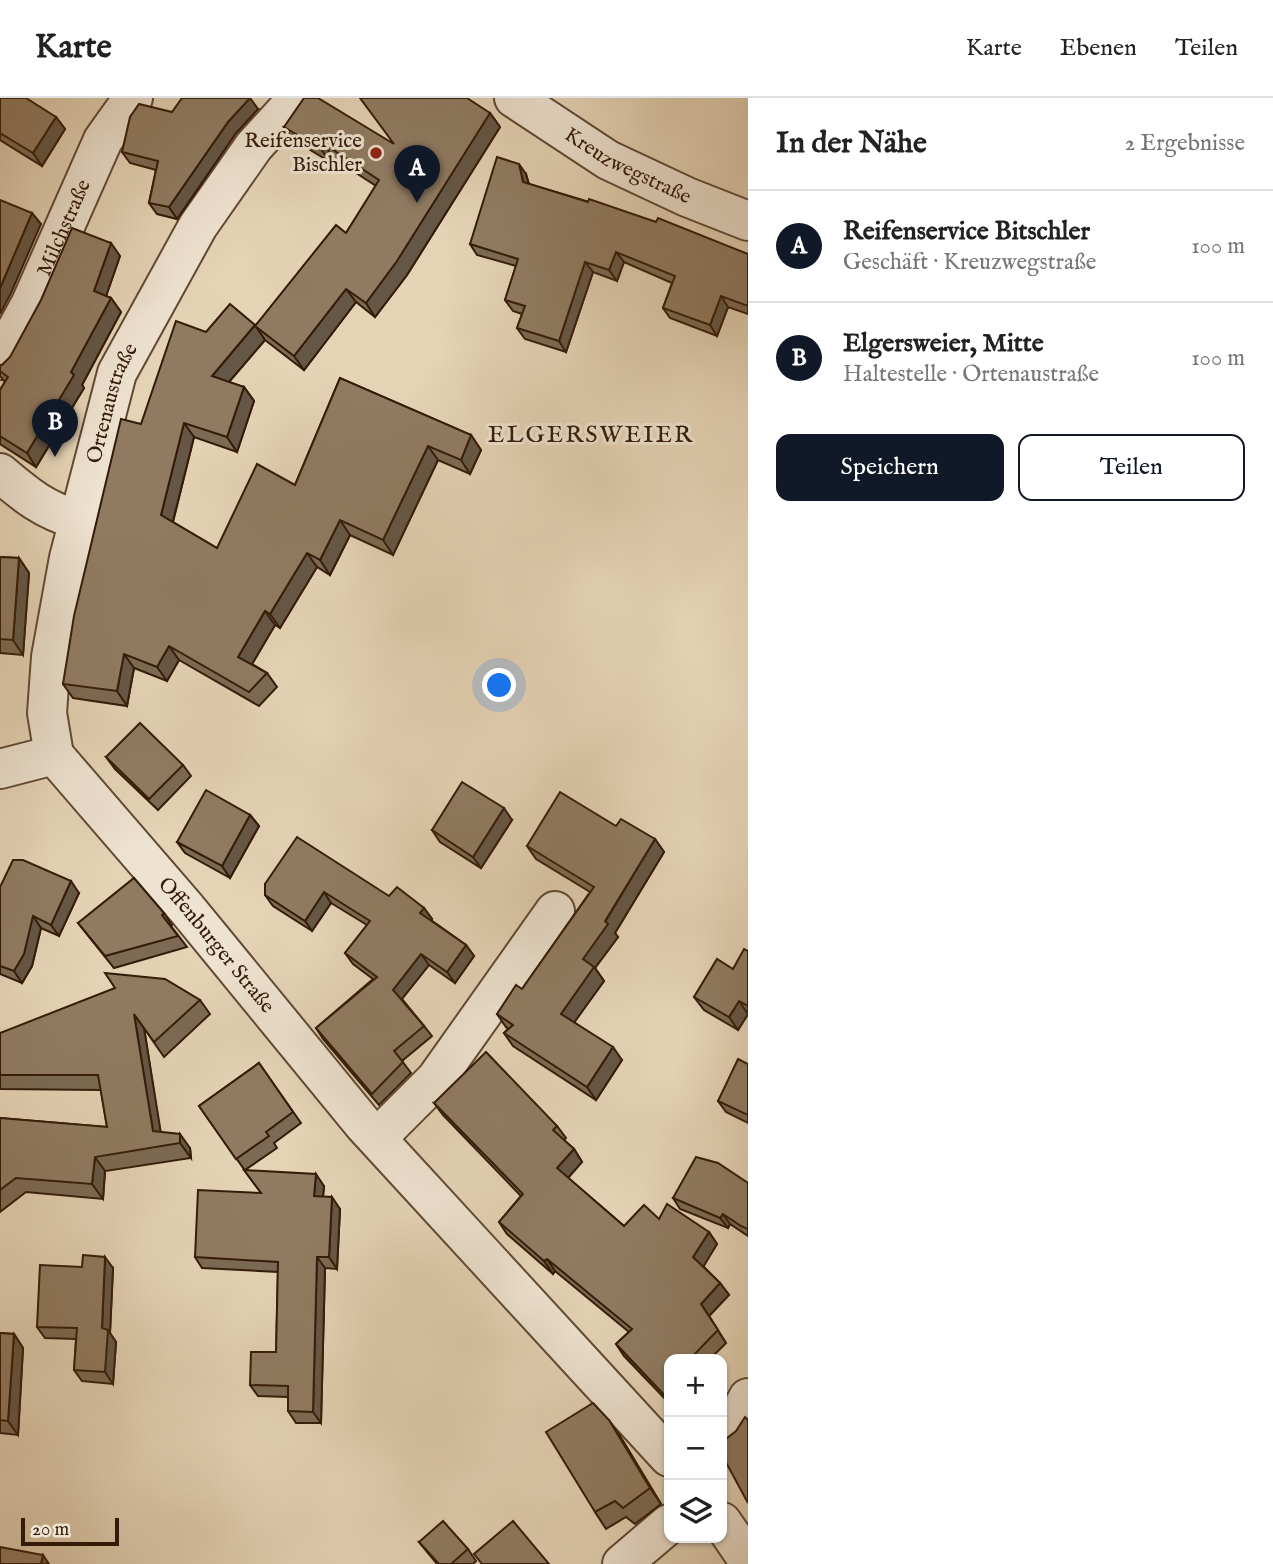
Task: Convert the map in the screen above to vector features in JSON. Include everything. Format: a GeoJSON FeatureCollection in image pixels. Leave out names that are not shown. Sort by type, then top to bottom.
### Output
{"type":"FeatureCollection","features":[{"type":"Feature","properties":{"kind":"street","name":"Milchstraße"},"geometry":{"type":"LineString","coordinates":[[0,360],[31,303],[103,140],[133,98]]}},
{"type":"Feature","properties":{"kind":"street","name":"Ortenaustraße"},"geometry":{"type":"LineString","coordinates":[[54,755],[47,713],[51,657],[78,520],[117,373],[198,226],[254,146],[298,98]]}},
{"type":"Feature","properties":{"kind":"street","name":"Kreuzwegstraße"},"geometry":{"type":"LineString","coordinates":[[514,98],[608,160],[748,222]]}},
{"type":"Feature","properties":{"kind":"street"},"geometry":{"type":"LineString","coordinates":[[0,473],[24,494],[53,513],[78,520]]}},
{"type":"Feature","properties":{"kind":"street"},"geometry":{"type":"LineString","coordinates":[[0,769],[54,755]]}},
{"type":"Feature","properties":{"kind":"street","name":"Offenburger Straße"},"geometry":{"type":"LineString","coordinates":[[54,755],[187,909],[377,1138],[664,1452]]}},
{"type":"Feature","properties":{"kind":"street"},"geometry":{"type":"LineString","coordinates":[[377,1138],[436,1079],[555,911]]}},
{"type":"Feature","properties":{"kind":"street"},"geometry":{"type":"LineString","coordinates":[[727,1434],[748,1398]]}},
{"type":"Feature","properties":{"kind":"street"},"geometry":{"type":"LineString","coordinates":[[636,1559],[664,1529]]}},
{"type":"Feature","properties":{"kind":"street"},"geometry":{"type":"LineString","coordinates":[[727,1529],[748,1560]]}},
{"type":"Feature","properties":{"kind":"building"},"geometry":{"type":"Polygon","coordinates":[[[0,98],[26,98],[56,117],[33,153],[0,133],[0,98]]]}},
{"type":"Feature","properties":{"kind":"building"},"geometry":{"type":"Polygon","coordinates":[[[182,98],[250,98],[228,122],[169,207],[149,203],[158,161],[122,152],[130,117],[139,104],[172,112],[182,98]]]}},
{"type":"Feature","properties":{"kind":"building"},"geometry":{"type":"Polygon","coordinates":[[[304,98],[318,98],[394,144],[360,98],[467,98],[490,113],[397,261],[366,303],[346,289],[294,356],[255,326],[336,225],[346,233],[379,180],[324,144],[321,149],[284,127],[304,98]]]}},
{"type":"Feature","properties":{"kind":"building"},"geometry":{"type":"Polygon","coordinates":[[[497,157],[519,164],[523,182],[588,202],[589,199],[656,222],[658,218],[748,254],[748,306],[721,296],[710,325],[663,308],[675,276],[616,252],[609,270],[585,262],[559,341],[517,328],[525,306],[505,300],[518,259],[470,244],[497,157]]]}},
{"type":"Feature","properties":{"kind":"building"},"geometry":{"type":"Polygon","coordinates":[[[0,200],[32,213],[0,288],[0,200]]]}},
{"type":"Feature","properties":{"kind":"building"},"geometry":{"type":"Polygon","coordinates":[[[72,228],[111,243],[94,291],[111,298],[71,372],[74,375],[27,453],[0,436],[0,390],[8,377],[0,371],[0,365],[10,357],[41,300],[72,228]]]}},
{"type":"Feature","properties":{"kind":"building"},"geometry":{"type":"Polygon","coordinates":[[[230,304],[255,325],[212,376],[244,387],[227,437],[184,423],[161,515],[217,548],[257,464],[295,485],[340,378],[471,435],[461,460],[428,446],[383,540],[340,520],[320,560],[307,553],[270,614],[265,611],[238,657],[267,673],[249,692],[169,646],[157,667],[124,654],[117,691],[63,684],[74,616],[121,419],[141,424],[176,321],[206,332],[230,304]]]}},
{"type":"Feature","properties":{"kind":"building"},"geometry":{"type":"Polygon","coordinates":[[[0,557],[19,558],[13,640],[0,639],[0,557]]]}},
{"type":"Feature","properties":{"kind":"building"},"geometry":{"type":"Polygon","coordinates":[[[140,723],[183,765],[149,799],[106,757],[140,723]]]}},
{"type":"Feature","properties":{"kind":"building"},"geometry":{"type":"Polygon","coordinates":[[[462,782],[504,808],[473,857],[432,830],[462,782]]]}},
{"type":"Feature","properties":{"kind":"building"},"geometry":{"type":"Polygon","coordinates":[[[206,790],[250,815],[222,866],[177,842],[206,790]]]}},
{"type":"Feature","properties":{"kind":"building"},"geometry":{"type":"Polygon","coordinates":[[[560,792],[616,826],[621,819],[655,839],[605,921],[608,924],[583,959],[594,967],[561,1014],[613,1047],[587,1087],[504,1033],[513,1025],[497,1014],[516,985],[522,989],[594,887],[527,846],[560,792]]]}},
{"type":"Feature","properties":{"kind":"building"},"geometry":{"type":"Polygon","coordinates":[[[297,837],[389,896],[397,887],[424,908],[420,913],[466,945],[447,972],[421,954],[393,990],[424,1026],[394,1051],[403,1062],[372,1094],[316,1028],[377,977],[345,953],[370,921],[324,892],[305,921],[265,895],[265,884],[297,837]]]}},
{"type":"Feature","properties":{"kind":"building"},"geometry":{"type":"Polygon","coordinates":[[[13,860],[23,860],[71,881],[51,925],[33,916],[24,954],[14,971],[0,966],[0,887],[13,860]]]}},
{"type":"Feature","properties":{"kind":"building"},"geometry":{"type":"Polygon","coordinates":[[[134,878],[164,913],[162,915],[178,936],[105,956],[78,923],[134,878]]]}},
{"type":"Feature","properties":{"kind":"building"},"geometry":{"type":"Polygon","coordinates":[[[744,949],[748,951],[748,1006],[739,1001],[729,1017],[694,997],[717,959],[733,969],[744,949]]]}},
{"type":"Feature","properties":{"kind":"building"},"geometry":{"type":"Polygon","coordinates":[[[105,973],[165,979],[200,1000],[154,1042],[134,1014],[153,1131],[180,1134],[180,1143],[95,1157],[92,1184],[16,1178],[0,1190],[0,1118],[107,1127],[98,1075],[0,1075],[0,1033],[115,988],[105,973]]]}},
{"type":"Feature","properties":{"kind":"building"},"geometry":{"type":"Polygon","coordinates":[[[486,1052],[557,1126],[553,1130],[574,1149],[557,1168],[624,1226],[644,1205],[659,1219],[667,1204],[709,1232],[693,1257],[720,1283],[701,1304],[718,1330],[695,1354],[664,1354],[664,1395],[616,1344],[632,1329],[547,1259],[544,1261],[499,1222],[523,1194],[434,1103],[486,1052]]]}},
{"type":"Feature","properties":{"kind":"building"},"geometry":{"type":"Polygon","coordinates":[[[738,1059],[748,1064],[748,1115],[718,1101],[738,1059]]]}},
{"type":"Feature","properties":{"kind":"building"},"geometry":{"type":"Polygon","coordinates":[[[259,1063],[293,1112],[266,1132],[269,1136],[236,1159],[199,1106],[259,1063]]]}},
{"type":"Feature","properties":{"kind":"building"},"geometry":{"type":"Polygon","coordinates":[[[696,1157],[718,1163],[748,1183],[748,1229],[723,1214],[720,1218],[673,1198],[696,1157]]]}},
{"type":"Feature","properties":{"kind":"building"},"geometry":{"type":"Polygon","coordinates":[[[244,1170],[316,1174],[314,1196],[332,1197],[329,1257],[317,1257],[313,1412],[288,1411],[288,1386],[250,1385],[251,1352],[276,1352],[278,1262],[195,1257],[198,1190],[261,1193],[244,1170]]]}},
{"type":"Feature","properties":{"kind":"building"},"geometry":{"type":"Polygon","coordinates":[[[83,1255],[105,1257],[102,1328],[108,1330],[105,1372],[74,1370],[77,1328],[37,1327],[40,1265],[82,1267],[83,1255]]]}},
{"type":"Feature","properties":{"kind":"building"},"geometry":{"type":"Polygon","coordinates":[[[0,1333],[14,1334],[8,1421],[0,1420],[0,1333]]]}},
{"type":"Feature","properties":{"kind":"building"},"geometry":{"type":"Polygon","coordinates":[[[593,1403],[609,1420],[650,1488],[623,1508],[615,1501],[595,1512],[546,1432],[593,1403]]]}},
{"type":"Feature","properties":{"kind":"building"},"geometry":{"type":"Polygon","coordinates":[[[745,1417],[748,1420],[748,1503],[727,1464],[727,1438],[736,1431],[745,1417]]]}},
{"type":"Feature","properties":{"kind":"building"},"geometry":{"type":"Polygon","coordinates":[[[443,1521],[468,1549],[451,1564],[439,1564],[419,1542],[443,1521]]]}},
{"type":"Feature","properties":{"kind":"building"},"geometry":{"type":"Polygon","coordinates":[[[513,1521],[549,1564],[482,1564],[474,1554],[513,1521]]]}},
{"type":"Feature","properties":{"kind":"building"},"geometry":{"type":"Polygon","coordinates":[[[0,1547],[43,1555],[41,1564],[0,1564],[0,1547]]]}},
{"type":"Feature","properties":{"kind":"place","name":"Reifenservice Bischler"},"geometry":{"type":"Point","coordinates":[376,153]}},
{"type":"Feature","properties":{"kind":"place","name":"Reifenservice Bitschler"},"geometry":{"type":"Point","coordinates":[417,203]}},
{"type":"Feature","properties":{"kind":"place","name":"Elgersweier, Mitte"},"geometry":{"type":"Point","coordinates":[55,457]}},
{"type":"Feature","properties":{"kind":"district","name":"ELGERSWEIER"},"geometry":{"type":"Point","coordinates":[591,435]}}]}
